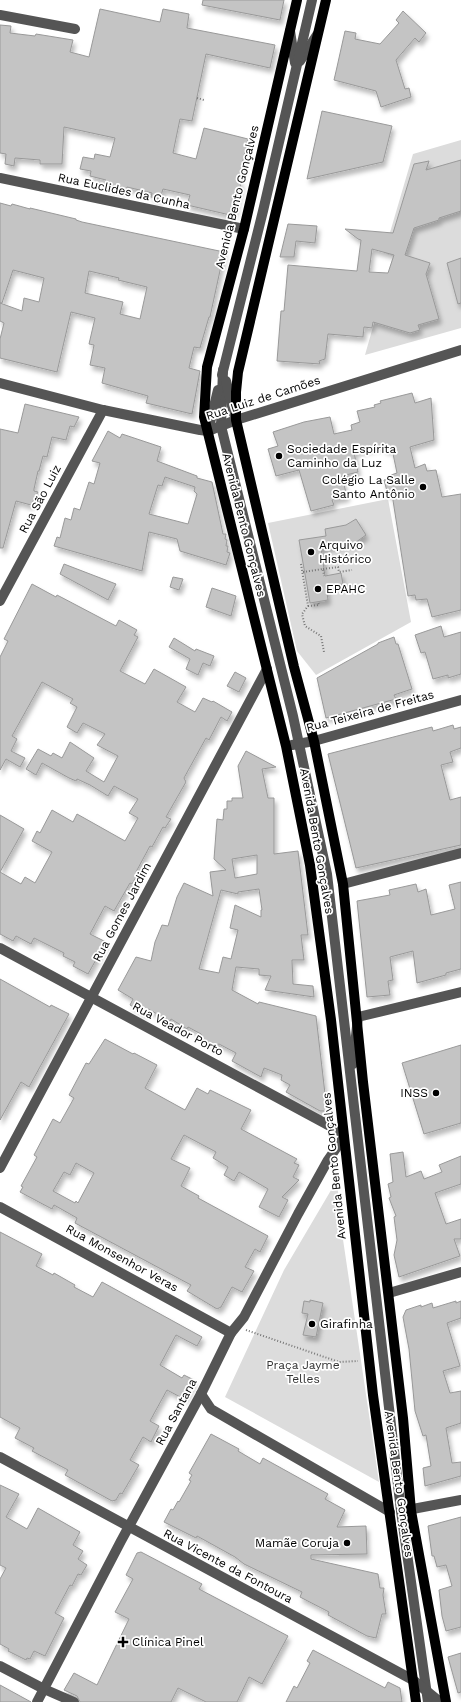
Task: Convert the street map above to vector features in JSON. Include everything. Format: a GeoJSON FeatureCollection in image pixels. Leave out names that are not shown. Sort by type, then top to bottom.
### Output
{"type":"FeatureCollection","features":[{"type":"Feature","properties":{"kind":"main road","name":"Avenida Bento Gonçalves"},"geometry":{"type":"LineString","coordinates":[[297,0],[244,229],[207,367],[204,417],[286,746],[310,865],[331,1020],[369,1361],[400,1511],[446,1702]]}},
{"type":"Feature","properties":{"kind":"main road","name":"Avenida Bento Gonçalves"},"geometry":{"type":"LineString","coordinates":[[326,0],[238,372],[236,420],[290,651],[314,741],[344,884],[358,1017],[363,1082],[389,1293],[400,1511],[416,1702]]}},
{"type":"Feature","properties":{"kind":"street"},"geometry":{"type":"LineString","coordinates":[[208,431],[312,0]]}},
{"type":"Feature","properties":{"kind":"street"},"geometry":{"type":"LineString","coordinates":[[0,15],[75,29]]}},
{"type":"Feature","properties":{"kind":"street"},"geometry":{"type":"LineString","coordinates":[[290,27],[296,68]]}},
{"type":"Feature","properties":{"kind":"street"},"geometry":{"type":"LineString","coordinates":[[296,68],[318,34]]}},
{"type":"Feature","properties":{"kind":"street","name":"Rua Euclides da Cunha"},"geometry":{"type":"LineString","coordinates":[[0,178],[244,229]]}},
{"type":"Feature","properties":{"kind":"street","name":"Rua Luiz de Camões"},"geometry":{"type":"LineString","coordinates":[[0,383],[103,410],[208,431],[236,420],[461,350]]}},
{"type":"Feature","properties":{"kind":"street"},"geometry":{"type":"LineString","coordinates":[[223,370],[236,420]]}},
{"type":"Feature","properties":{"kind":"street"},"geometry":{"type":"LineString","coordinates":[[223,370],[221,426],[299,744],[327,874],[400,1511],[428,1702]]}},
{"type":"Feature","properties":{"kind":"street","name":"Rua São Luiz"},"geometry":{"type":"LineString","coordinates":[[0,601],[103,410]]}},
{"type":"Feature","properties":{"kind":"street","name":"Rua Gomes Jardim"},"geometry":{"type":"LineString","coordinates":[[0,1168],[267,669]]}},
{"type":"Feature","properties":{"kind":"street","name":"Rua Teixeira de Freitas"},"geometry":{"type":"LineString","coordinates":[[286,746],[314,741],[461,700]]}},
{"type":"Feature","properties":{"kind":"street"},"geometry":{"type":"LineString","coordinates":[[344,884],[461,853]]}},
{"type":"Feature","properties":{"kind":"street","name":"Rua Veador Porto"},"geometry":{"type":"LineString","coordinates":[[0,948],[343,1135]]}},
{"type":"Feature","properties":{"kind":"street"},"geometry":{"type":"LineString","coordinates":[[351,1084],[358,1017],[461,992]]}},
{"type":"Feature","properties":{"kind":"street"},"geometry":{"type":"LineString","coordinates":[[331,1020],[351,1084]]}},
{"type":"Feature","properties":{"kind":"street","name":"Rua Santana"},"geometry":{"type":"LineString","coordinates":[[37,1702],[234,1330],[244,1317],[328,1160],[343,1135]]}},
{"type":"Feature","properties":{"kind":"street","name":"Rua Monsenhor Veras"},"geometry":{"type":"LineString","coordinates":[[0,1207],[234,1330]]}},
{"type":"Feature","properties":{"kind":"street"},"geometry":{"type":"LineString","coordinates":[[389,1293],[461,1272]]}},
{"type":"Feature","properties":{"kind":"street"},"geometry":{"type":"LineString","coordinates":[[201,1394],[211,1409],[400,1511],[461,1500]]}},
{"type":"Feature","properties":{"kind":"street"},"geometry":{"type":"LineString","coordinates":[[386,1394],[400,1511]]}},
{"type":"Feature","properties":{"kind":"street"},"geometry":{"type":"LineString","coordinates":[[192,1411],[211,1409]]}},
{"type":"Feature","properties":{"kind":"street","name":"Rua Vicente da Fontoura"},"geometry":{"type":"LineString","coordinates":[[0,1457],[413,1680],[440,1702]]}},
{"type":"Feature","properties":{"kind":"street"},"geometry":{"type":"LineString","coordinates":[[0,1666],[44,1689],[74,1702]]}},
{"type":"Feature","properties":{"kind":"path"},"geometry":{"type":"LineString","coordinates":[[197,98],[204,100]]}},
{"type":"Feature","properties":{"kind":"path"},"geometry":{"type":"LineString","coordinates":[[301,564],[308,606],[302,614],[304,626],[321,636],[324,652]]}},
{"type":"Feature","properties":{"kind":"path"},"geometry":{"type":"LineString","coordinates":[[303,572],[338,567],[339,572],[352,570]]}},
{"type":"Feature","properties":{"kind":"path"},"geometry":{"type":"LineString","coordinates":[[323,569],[324,576]]}},
{"type":"Feature","properties":{"kind":"path"},"geometry":{"type":"LineString","coordinates":[[308,606],[319,605],[318,602]]}},
{"type":"Feature","properties":{"kind":"path"},"geometry":{"type":"LineString","coordinates":[[234,1330],[339,1362],[369,1361]]}},
{"type":"Feature","properties":{"kind":"green space"},"geometry":{"type":"Polygon","coordinates":[[[461,140],[461,328],[365,355],[393,256],[384,253],[413,154],[461,140]]]}},
{"type":"Feature","properties":{"kind":"green space"},"geometry":{"type":"Polygon","coordinates":[[[388,499],[411,622],[316,675],[297,651],[268,523],[388,499]]]}},
{"type":"Feature","properties":{"kind":"green space","name":"Praça Jayme Telles"},"geometry":{"type":"Polygon","coordinates":[[[337,1180],[341,1226],[379,1482],[225,1397],[284,1270],[337,1180]]]}},
{"type":"Feature","properties":{"kind":"building"},"geometry":{"type":"Polygon","coordinates":[[[203,0],[284,0],[280,20],[202,5],[203,0]]]}},
{"type":"Feature","properties":{"kind":"building"},"geometry":{"type":"Polygon","coordinates":[[[100,9],[160,22],[163,9],[189,14],[187,28],[275,45],[270,68],[206,54],[192,121],[180,119],[173,153],[196,159],[204,128],[248,139],[238,182],[241,183],[234,213],[230,215],[187,205],[190,195],[163,189],[160,199],[151,197],[152,193],[127,187],[126,191],[104,186],[106,180],[90,176],[91,171],[80,169],[83,157],[94,159],[95,154],[110,157],[115,138],[64,127],[62,164],[40,164],[40,160],[15,158],[14,166],[5,164],[6,154],[0,153],[0,25],[11,26],[10,33],[35,36],[36,34],[73,40],[70,52],[89,57],[100,9]]]}},
{"type":"Feature","properties":{"kind":"building"},"geometry":{"type":"Polygon","coordinates":[[[403,11],[426,33],[419,42],[415,38],[396,60],[405,89],[409,88],[411,97],[381,107],[376,91],[334,80],[345,31],[356,33],[355,39],[380,44],[399,23],[396,20],[403,11]]]}},
{"type":"Feature","properties":{"kind":"building"},"geometry":{"type":"Polygon","coordinates":[[[322,111],[392,126],[383,162],[307,179],[322,111]]]}},
{"type":"Feature","properties":{"kind":"building"},"geometry":{"type":"Polygon","coordinates":[[[461,160],[461,211],[414,228],[405,255],[430,263],[426,274],[439,319],[418,325],[420,330],[410,333],[373,322],[372,328],[364,327],[363,337],[328,334],[325,359],[319,361],[320,364],[277,361],[281,311],[284,311],[288,265],[357,271],[361,240],[345,229],[393,233],[414,164],[429,161],[426,170],[461,160]],[[372,249],[369,272],[388,273],[394,255],[372,249]]]}},
{"type":"Feature","properties":{"kind":"building"},"geometry":{"type":"Polygon","coordinates":[[[0,203],[11,206],[12,204],[76,219],[82,222],[224,252],[210,317],[200,348],[194,347],[189,368],[200,371],[192,414],[146,403],[148,396],[102,383],[105,368],[90,365],[94,345],[89,344],[95,318],[71,312],[57,372],[0,358],[0,339],[4,323],[0,321],[0,203]],[[13,270],[2,303],[0,303],[22,311],[24,298],[39,302],[44,278],[13,270]],[[89,271],[85,293],[123,302],[120,314],[140,319],[147,287],[118,280],[119,278],[89,271]]]}},
{"type":"Feature","properties":{"kind":"building"},"geometry":{"type":"Polygon","coordinates":[[[288,224],[317,226],[315,243],[296,241],[294,257],[280,257],[288,224]]]}},
{"type":"Feature","properties":{"kind":"building"},"geometry":{"type":"Polygon","coordinates":[[[461,258],[461,303],[458,304],[447,263],[461,258]]]}},
{"type":"Feature","properties":{"kind":"building"},"geometry":{"type":"Polygon","coordinates":[[[412,393],[415,403],[431,398],[434,440],[410,447],[415,468],[425,464],[427,471],[436,470],[442,497],[461,494],[461,610],[432,617],[427,599],[416,600],[415,595],[408,596],[392,494],[388,495],[384,480],[392,478],[391,475],[397,473],[392,449],[385,450],[384,446],[379,446],[354,452],[358,472],[342,476],[347,497],[332,500],[334,505],[311,511],[299,470],[276,476],[268,449],[278,446],[273,432],[304,422],[330,417],[334,434],[352,430],[351,425],[360,422],[357,411],[375,407],[374,405],[381,403],[380,401],[412,393]]]}},
{"type":"Feature","properties":{"kind":"building"},"geometry":{"type":"Polygon","coordinates":[[[25,404],[79,417],[74,427],[70,426],[66,440],[52,437],[47,457],[43,456],[38,471],[34,491],[38,492],[31,505],[16,501],[3,548],[0,548],[0,429],[18,433],[25,404]]]}},
{"type":"Feature","properties":{"kind":"building"},"geometry":{"type":"Polygon","coordinates":[[[108,431],[120,438],[122,434],[161,447],[157,461],[197,476],[197,478],[212,482],[223,534],[226,534],[226,546],[228,546],[227,552],[230,553],[226,565],[180,551],[177,539],[149,532],[142,571],[54,546],[57,537],[60,538],[65,518],[71,520],[74,508],[80,510],[89,482],[94,484],[100,463],[92,461],[108,431]],[[165,477],[162,486],[158,485],[149,514],[188,524],[197,494],[194,491],[195,487],[165,477]]]}},
{"type":"Feature","properties":{"kind":"building"},"geometry":{"type":"Polygon","coordinates":[[[356,519],[366,535],[352,545],[350,543],[321,548],[325,576],[341,573],[343,584],[326,586],[328,600],[310,603],[299,540],[326,536],[325,529],[346,525],[356,519]]]}},
{"type":"Feature","properties":{"kind":"building"},"geometry":{"type":"Polygon","coordinates":[[[64,564],[116,584],[108,600],[60,574],[64,564]]]}},
{"type":"Feature","properties":{"kind":"building"},"geometry":{"type":"Polygon","coordinates":[[[173,577],[183,579],[179,590],[170,587],[173,577]]]}},
{"type":"Feature","properties":{"kind":"building"},"geometry":{"type":"Polygon","coordinates":[[[32,584],[56,597],[57,595],[116,626],[119,620],[137,630],[134,635],[138,637],[120,671],[145,684],[154,669],[186,687],[177,702],[195,712],[203,698],[212,702],[213,701],[232,712],[227,721],[221,717],[209,740],[206,738],[184,778],[186,782],[166,817],[171,819],[165,828],[163,827],[152,847],[150,846],[136,872],[138,874],[132,884],[130,883],[114,911],[105,906],[90,934],[106,942],[88,974],[73,966],[75,962],[63,956],[64,953],[34,938],[31,944],[16,936],[13,941],[0,934],[0,872],[21,884],[25,877],[35,883],[52,852],[32,841],[37,831],[40,833],[52,810],[73,822],[77,814],[125,841],[138,818],[129,813],[138,799],[114,786],[108,796],[90,785],[77,779],[76,781],[69,778],[42,763],[36,775],[26,769],[38,749],[51,756],[53,753],[62,758],[70,742],[94,758],[86,771],[104,782],[118,756],[97,745],[105,734],[83,723],[77,733],[67,727],[77,707],[70,703],[73,699],[42,682],[12,736],[17,739],[11,751],[25,758],[20,767],[6,759],[0,770],[0,657],[8,641],[4,639],[32,584]]]}},
{"type":"Feature","properties":{"kind":"building"},"geometry":{"type":"Polygon","coordinates":[[[212,588],[236,596],[231,616],[206,607],[212,588]]]}},
{"type":"Feature","properties":{"kind":"building"},"geometry":{"type":"Polygon","coordinates":[[[441,626],[444,637],[461,632],[461,674],[448,678],[448,675],[433,679],[425,652],[421,653],[415,635],[441,626]]]}},
{"type":"Feature","properties":{"kind":"building"},"geometry":{"type":"Polygon","coordinates":[[[394,637],[396,644],[398,644],[412,689],[394,695],[396,699],[326,718],[317,678],[378,643],[394,637]]]}},
{"type":"Feature","properties":{"kind":"building"},"geometry":{"type":"Polygon","coordinates":[[[174,638],[195,651],[196,649],[214,656],[210,666],[203,663],[198,675],[186,669],[190,659],[169,647],[174,638]]]}},
{"type":"Feature","properties":{"kind":"building"},"geometry":{"type":"Polygon","coordinates":[[[235,672],[246,678],[239,692],[227,686],[235,672]]]}},
{"type":"Feature","properties":{"kind":"building"},"geometry":{"type":"Polygon","coordinates":[[[453,725],[454,729],[461,727],[461,748],[450,752],[453,762],[441,765],[450,800],[461,797],[461,845],[356,868],[328,754],[432,727],[433,731],[453,725]]]}},
{"type":"Feature","properties":{"kind":"building"},"geometry":{"type":"Polygon","coordinates":[[[246,751],[276,767],[262,769],[268,798],[274,798],[274,854],[298,851],[308,935],[301,935],[304,960],[292,960],[293,984],[313,986],[314,997],[265,990],[271,976],[259,975],[259,969],[236,967],[232,990],[258,1004],[259,1002],[316,1016],[327,1111],[320,1111],[286,1092],[290,1085],[281,1080],[282,1075],[264,1068],[261,1077],[232,1061],[236,1053],[219,1044],[214,1046],[203,1040],[201,1034],[188,1027],[187,1029],[171,1019],[170,1021],[148,1009],[146,1014],[130,1005],[133,999],[118,990],[136,957],[151,961],[155,942],[162,925],[168,926],[177,897],[184,883],[213,896],[210,872],[226,870],[214,859],[217,819],[223,820],[224,809],[227,809],[227,801],[232,801],[232,798],[243,798],[238,766],[246,751]],[[257,855],[232,859],[235,878],[257,874],[257,855]],[[259,889],[238,892],[238,894],[221,890],[199,969],[219,973],[223,957],[231,959],[238,930],[230,928],[235,905],[261,917],[262,910],[259,889]]]}},
{"type":"Feature","properties":{"kind":"building"},"geometry":{"type":"Polygon","coordinates":[[[0,815],[24,829],[0,872],[0,815]]]}},
{"type":"Feature","properties":{"kind":"building"},"geometry":{"type":"Polygon","coordinates":[[[461,882],[461,969],[417,983],[413,951],[390,957],[393,980],[388,981],[390,995],[367,997],[357,901],[390,895],[389,890],[416,884],[418,892],[426,889],[431,915],[455,909],[449,885],[461,882]]]}},
{"type":"Feature","properties":{"kind":"building"},"geometry":{"type":"Polygon","coordinates":[[[0,979],[50,1007],[51,1005],[69,1014],[29,1087],[21,1082],[0,1120],[0,979]]]}},
{"type":"Feature","properties":{"kind":"building"},"geometry":{"type":"Polygon","coordinates":[[[105,1039],[157,1065],[145,1088],[185,1110],[197,1088],[208,1094],[210,1090],[251,1110],[241,1129],[297,1159],[294,1163],[299,1165],[293,1177],[299,1180],[282,1197],[288,1200],[279,1217],[259,1207],[268,1189],[239,1172],[234,1181],[224,1175],[228,1167],[213,1158],[216,1152],[184,1135],[171,1159],[190,1168],[181,1186],[199,1196],[198,1198],[268,1236],[260,1252],[255,1249],[245,1267],[254,1271],[242,1292],[232,1287],[221,1307],[217,1309],[187,1291],[191,1285],[75,1223],[77,1218],[54,1205],[52,1209],[20,1192],[23,1187],[21,1186],[37,1157],[34,1155],[53,1119],[60,1123],[74,1098],[69,1095],[86,1063],[89,1064],[105,1039]],[[76,1163],[70,1175],[64,1172],[53,1191],[75,1203],[76,1201],[78,1203],[94,1173],[76,1163]]]}},
{"type":"Feature","properties":{"kind":"building","name":"INSS"},"geometry":{"type":"Polygon","coordinates":[[[461,1045],[461,1123],[424,1134],[402,1063],[461,1045]]]}},
{"type":"Feature","properties":{"kind":"building"},"geometry":{"type":"Polygon","coordinates":[[[403,1152],[406,1177],[421,1171],[424,1179],[442,1172],[439,1165],[461,1156],[461,1184],[435,1193],[446,1224],[461,1219],[461,1239],[454,1239],[460,1256],[399,1277],[394,1255],[397,1240],[394,1217],[396,1216],[389,1198],[391,1197],[388,1184],[393,1182],[390,1154],[403,1152]]]}},
{"type":"Feature","properties":{"kind":"building"},"geometry":{"type":"Polygon","coordinates":[[[0,1232],[42,1254],[36,1266],[53,1275],[54,1273],[75,1285],[74,1287],[93,1297],[102,1282],[202,1337],[197,1346],[176,1335],[160,1365],[182,1378],[184,1375],[194,1380],[184,1399],[167,1390],[150,1421],[159,1426],[151,1442],[143,1437],[130,1460],[139,1465],[122,1494],[120,1493],[116,1500],[112,1501],[65,1475],[68,1470],[32,1451],[34,1448],[15,1438],[20,1428],[0,1417],[0,1232]]]}},
{"type":"Feature","properties":{"kind":"building","name":"Girafinha"},"geometry":{"type":"Polygon","coordinates":[[[310,1300],[323,1303],[316,1337],[303,1335],[308,1314],[302,1313],[304,1301],[310,1302],[310,1300]]]}},
{"type":"Feature","properties":{"kind":"building"},"geometry":{"type":"Polygon","coordinates":[[[456,1301],[456,1303],[461,1301],[461,1318],[447,1323],[460,1366],[443,1371],[450,1393],[461,1391],[461,1423],[446,1428],[452,1463],[461,1462],[461,1476],[425,1486],[423,1468],[431,1466],[426,1435],[423,1436],[415,1411],[409,1349],[403,1317],[406,1310],[421,1305],[421,1307],[432,1303],[433,1308],[456,1301]]]}},
{"type":"Feature","properties":{"kind":"building"},"geometry":{"type":"Polygon","coordinates":[[[211,1434],[239,1449],[238,1451],[260,1464],[263,1458],[328,1494],[325,1499],[345,1510],[337,1527],[366,1526],[367,1554],[311,1555],[311,1559],[378,1574],[380,1588],[384,1588],[383,1595],[386,1614],[382,1614],[376,1638],[367,1636],[328,1615],[329,1612],[300,1597],[302,1592],[244,1564],[235,1557],[197,1536],[196,1538],[164,1522],[171,1509],[173,1510],[178,1501],[179,1502],[191,1481],[189,1480],[192,1475],[189,1473],[211,1434]]]}},
{"type":"Feature","properties":{"kind":"building"},"geometry":{"type":"Polygon","coordinates":[[[0,1485],[19,1494],[6,1517],[27,1529],[38,1508],[80,1532],[73,1545],[83,1551],[78,1559],[87,1565],[81,1575],[78,1574],[72,1586],[70,1585],[55,1613],[64,1618],[45,1656],[34,1651],[30,1659],[27,1658],[26,1660],[8,1651],[9,1649],[0,1644],[0,1579],[6,1568],[0,1565],[0,1485]]]}},
{"type":"Feature","properties":{"kind":"building"},"geometry":{"type":"Polygon","coordinates":[[[461,1517],[461,1627],[446,1631],[442,1616],[439,1590],[452,1586],[446,1565],[437,1567],[434,1556],[432,1556],[428,1526],[461,1517]]]}},
{"type":"Feature","properties":{"kind":"building"},"geometry":{"type":"Polygon","coordinates":[[[141,1552],[202,1584],[199,1589],[288,1636],[262,1684],[249,1677],[237,1702],[206,1702],[178,1688],[171,1702],[80,1702],[77,1696],[64,1690],[74,1673],[97,1685],[129,1619],[115,1612],[133,1579],[126,1575],[137,1553],[141,1552]]]}},
{"type":"Feature","properties":{"kind":"building"},"geometry":{"type":"Polygon","coordinates":[[[313,1650],[385,1688],[388,1682],[400,1688],[402,1702],[286,1702],[294,1686],[297,1688],[310,1663],[307,1661],[313,1650]]]}},
{"type":"Feature","properties":{"kind":"building"},"geometry":{"type":"Polygon","coordinates":[[[461,1653],[461,1692],[458,1693],[448,1657],[461,1653]]]}},
{"type":"Feature","properties":{"kind":"building"},"geometry":{"type":"Polygon","coordinates":[[[0,1685],[31,1702],[0,1702],[0,1685]]]}},
{"type":"Feature","properties":{"kind":"place","name":"Sociedade Espírita Caminho da Luz"},"geometry":{"type":"Point","coordinates":[279,456]}},
{"type":"Feature","properties":{"kind":"place","name":"Colégio La Salle Santo Antônio"},"geometry":{"type":"Point","coordinates":[423,487]}},
{"type":"Feature","properties":{"kind":"place","name":"Arquivo Histórico"},"geometry":{"type":"Point","coordinates":[311,552]}},
{"type":"Feature","properties":{"kind":"place","name":"EPAHC"},"geometry":{"type":"Point","coordinates":[318,589]}},
{"type":"Feature","properties":{"kind":"place","name":"INSS"},"geometry":{"type":"Point","coordinates":[436,1093]}},
{"type":"Feature","properties":{"kind":"place","name":"Girafinha"},"geometry":{"type":"Point","coordinates":[312,1324]}},
{"type":"Feature","properties":{"kind":"place","name":"Mamãe Coruja"},"geometry":{"type":"Point","coordinates":[347,1543]}},
{"type":"Feature","properties":{"kind":"place","name":"Clínica Pinel"},"geometry":{"type":"Point","coordinates":[123,1642]}}]}
